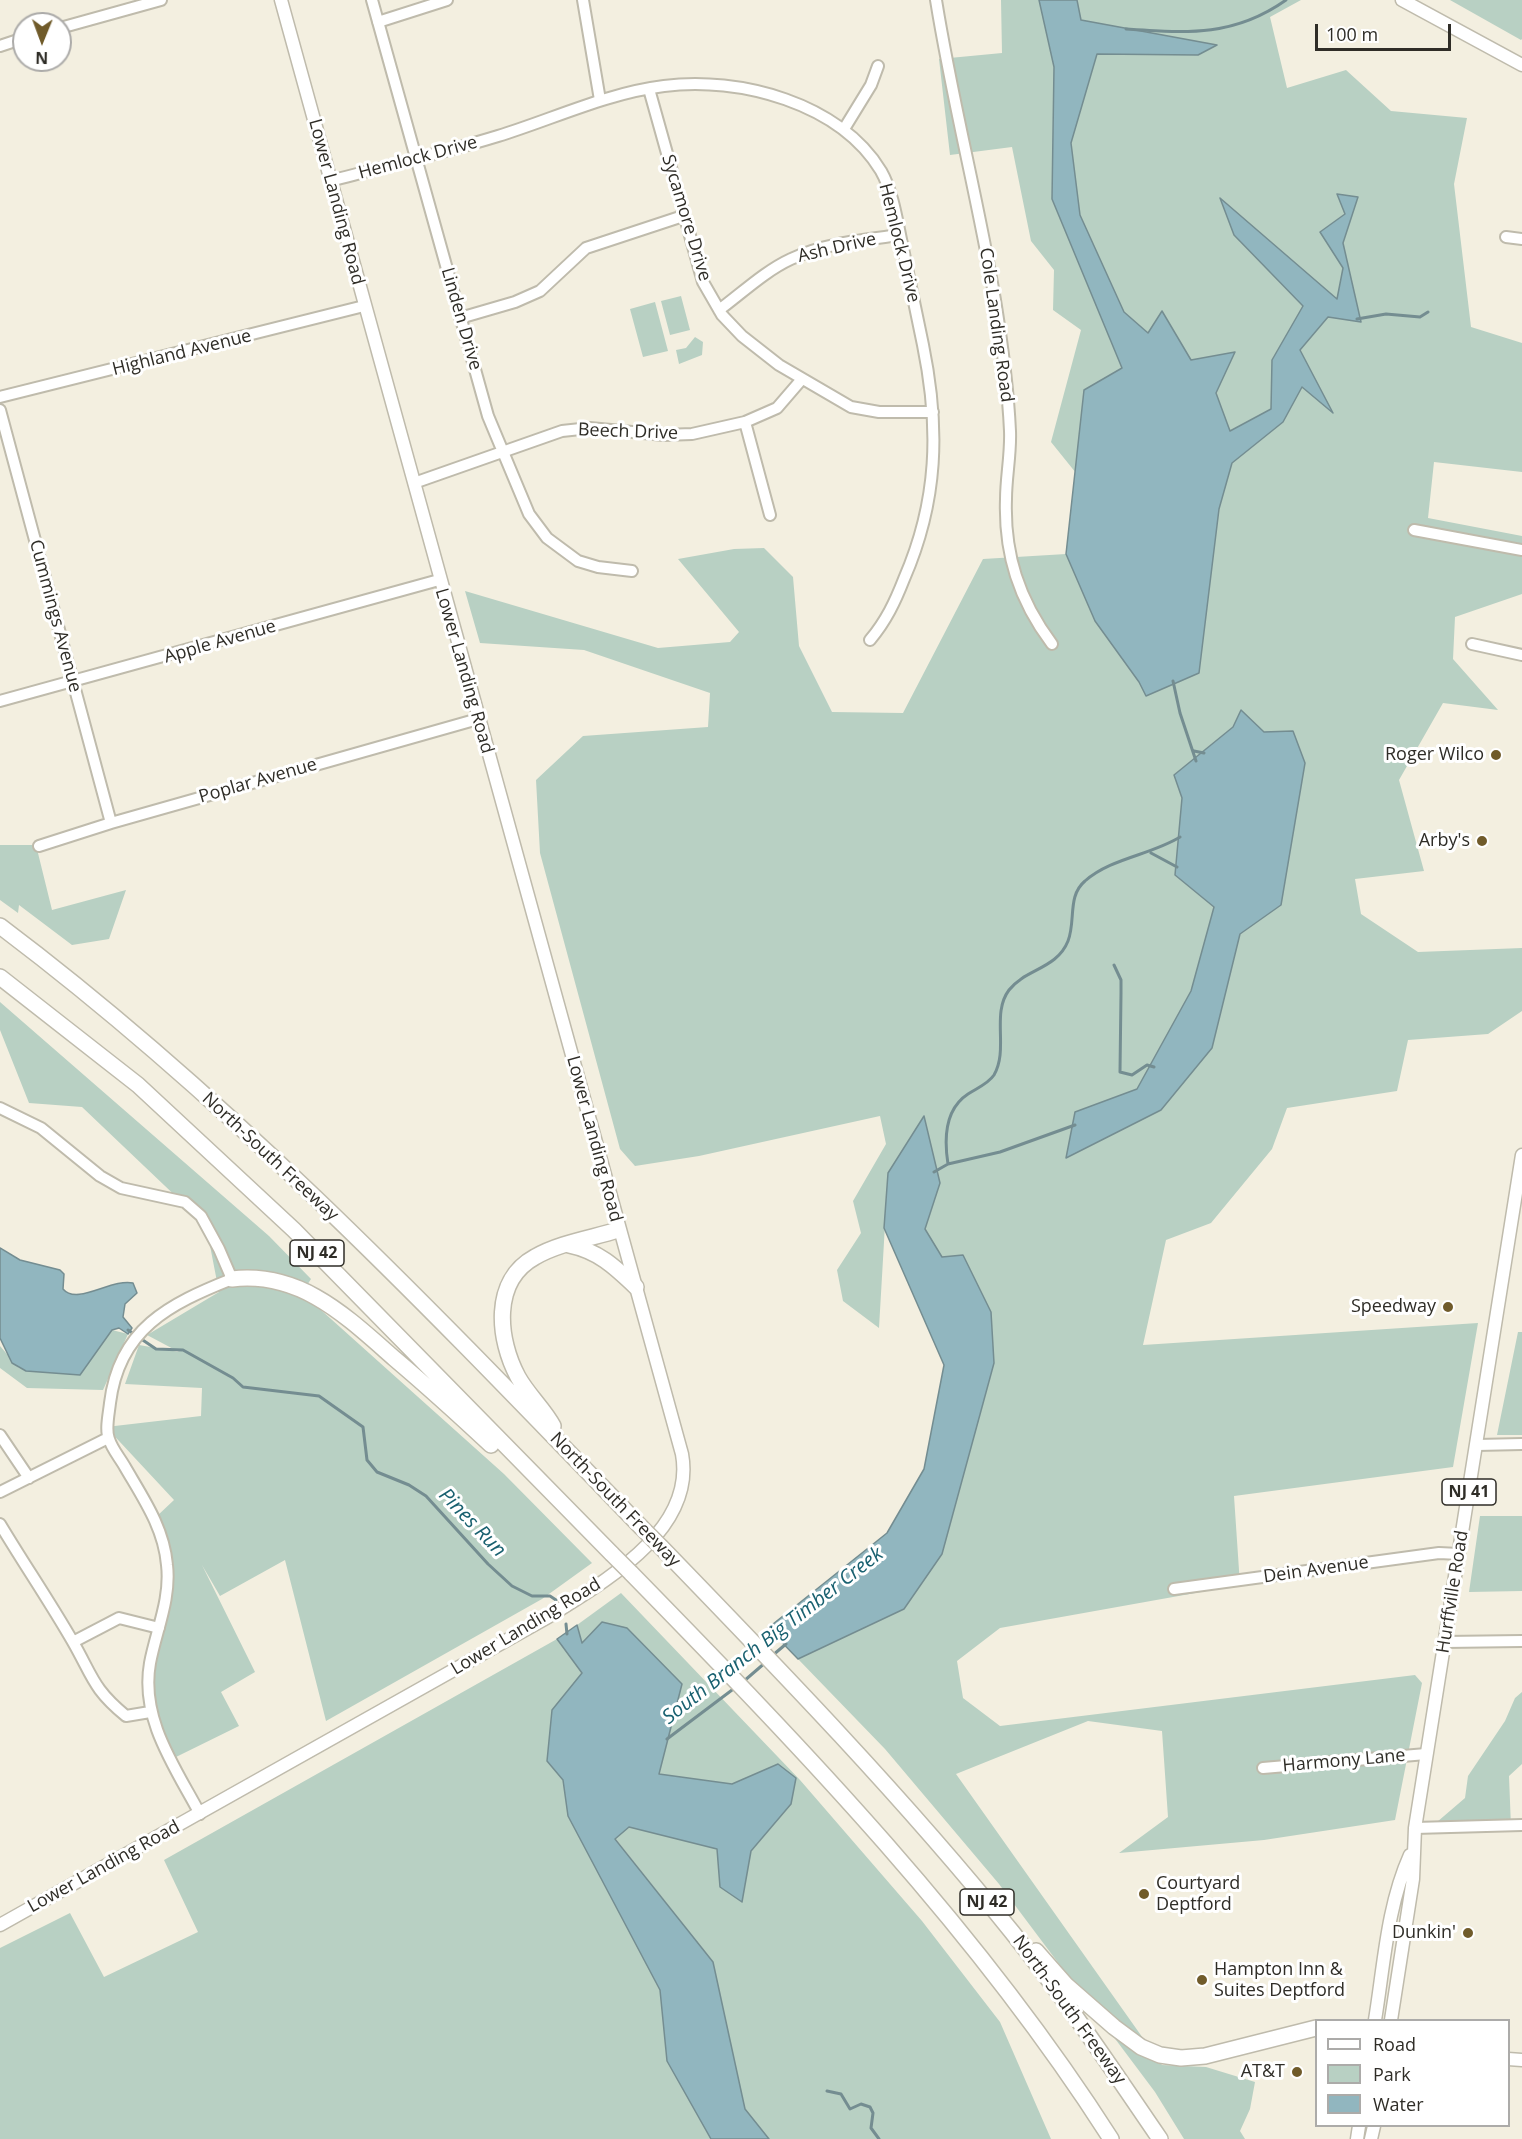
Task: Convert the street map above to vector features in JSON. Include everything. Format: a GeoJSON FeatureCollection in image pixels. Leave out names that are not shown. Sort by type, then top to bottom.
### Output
{"type":"FeatureCollection","features":[{"type":"Feature","properties":{"kind":"highway","name":"North-South Freeway"},"geometry":{"type":"LineString","coordinates":[[0,926],[167,1062],[348,1228],[793,1683],[909,1810],[1013,1934],[1160,2139]]}},
{"type":"Feature","properties":{"kind":"highway","name":"North-South Freeway"},"geometry":{"type":"LineString","coordinates":[[0,977],[138,1086],[294,1230],[764,1710],[851,1803],[937,1903],[1042,2037],[1111,2139]]}},
{"type":"Feature","properties":{"kind":"highway"},"geometry":{"type":"LineString","coordinates":[[564,1448],[549,1419],[533,1400],[516,1372],[505,1343],[502,1320],[506,1294],[522,1266],[542,1253],[618,1230]]}},
{"type":"Feature","properties":{"kind":"highway"},"geometry":{"type":"LineString","coordinates":[[568,1245],[584,1248],[604,1257],[636,1287]]}},
{"type":"Feature","properties":{"kind":"highway"},"geometry":{"type":"LineString","coordinates":[[232,1279],[261,1278],[281,1281],[326,1301],[411,1372],[493,1446],[547,1488]]}},
{"type":"Feature","properties":{"kind":"highway"},"geometry":{"type":"LineString","coordinates":[[1013,1934],[1040,1954],[1066,1984],[1114,2027],[1141,2047],[1160,2055],[1181,2058],[1205,2056],[1315,2028]]}},
{"type":"Feature","properties":{"kind":"main road","name":"Lower Landing Road"},"geometry":{"type":"LineString","coordinates":[[0,1925],[548,1617],[602,1582],[639,1552],[668,1520],[680,1500],[684,1462],[618,1230],[281,0]]}},
{"type":"Feature","properties":{"kind":"main road"},"geometry":{"type":"LineString","coordinates":[[1402,0],[1522,65]]}},
{"type":"Feature","properties":{"kind":"main road","name":"Hurffville Road"},"geometry":{"type":"LineString","coordinates":[[1390,2019],[1413,1879],[1414,1828],[1518,1204],[1522,1155]]}},
{"type":"Feature","properties":{"kind":"main road","name":"Hurffville Road"},"geometry":{"type":"LineString","coordinates":[[1375,2019],[1393,1906],[1400,1876],[1412,1851]]}},
{"type":"Feature","properties":{"kind":"street"},"geometry":{"type":"LineString","coordinates":[[72,25],[161,0]]}},
{"type":"Feature","properties":{"kind":"street","name":"Linden Drive"},"geometry":{"type":"LineString","coordinates":[[372,0],[488,416],[529,514],[547,538],[578,561],[598,567],[632,571]]}},
{"type":"Feature","properties":{"kind":"street"},"geometry":{"type":"LineString","coordinates":[[378,22],[447,0]]}},
{"type":"Feature","properties":{"kind":"street"},"geometry":{"type":"LineString","coordinates":[[583,0],[600,100]]}},
{"type":"Feature","properties":{"kind":"street","name":"Cole Landing Road"},"geometry":{"type":"LineString","coordinates":[[936,0],[995,299],[1007,381],[1010,434],[1005,502],[1017,585],[1035,621],[1052,644]]}},
{"type":"Feature","properties":{"kind":"street"},"geometry":{"type":"LineString","coordinates":[[844,129],[871,85],[878,66]]}},
{"type":"Feature","properties":{"kind":"street","name":"Hemlock Drive"},"geometry":{"type":"LineString","coordinates":[[330,181],[525,128],[600,100],[649,89],[699,84],[774,96],[809,108],[844,129],[871,156],[883,175],[900,235],[928,368],[933,412],[934,463],[926,521],[887,620],[870,640]]}},
{"type":"Feature","properties":{"kind":"street","name":"Sycamore Drive"},"geometry":{"type":"LineString","coordinates":[[649,89],[703,282],[719,310],[742,336],[802,379]]}},
{"type":"Feature","properties":{"kind":"street"},"geometry":{"type":"LineString","coordinates":[[460,318],[515,302],[540,291],[586,248],[683,216]]}},
{"type":"Feature","properties":{"kind":"street","name":"Ash Drive"},"geometry":{"type":"LineString","coordinates":[[719,310],[789,260],[815,250],[844,243],[900,235]]}},
{"type":"Feature","properties":{"kind":"street"},"geometry":{"type":"LineString","coordinates":[[1506,237],[1522,239]]}},
{"type":"Feature","properties":{"kind":"street","name":"Highland Avenue"},"geometry":{"type":"LineString","coordinates":[[0,397],[364,306]]}},
{"type":"Feature","properties":{"kind":"street"},"geometry":{"type":"LineString","coordinates":[[802,379],[851,407],[879,412],[933,412]]}},
{"type":"Feature","properties":{"kind":"street","name":"Beech Drive"},"geometry":{"type":"LineString","coordinates":[[414,483],[562,431],[590,428],[664,435],[692,434],[745,422],[777,408],[802,379]]}},
{"type":"Feature","properties":{"kind":"street","name":"Cummings Avenue"},"geometry":{"type":"LineString","coordinates":[[0,410],[111,823]]}},
{"type":"Feature","properties":{"kind":"street"},"geometry":{"type":"LineString","coordinates":[[745,422],[770,514]]}},
{"type":"Feature","properties":{"kind":"street"},"geometry":{"type":"LineString","coordinates":[[1414,530],[1522,550]]}},
{"type":"Feature","properties":{"kind":"street","name":"Apple Avenue"},"geometry":{"type":"LineString","coordinates":[[0,701],[439,580]]}},
{"type":"Feature","properties":{"kind":"street"},"geometry":{"type":"LineString","coordinates":[[1472,644],[1522,655]]}},
{"type":"Feature","properties":{"kind":"street","name":"Poplar Avenue"},"geometry":{"type":"LineString","coordinates":[[39,846],[111,823],[478,719]]}},
{"type":"Feature","properties":{"kind":"street"},"geometry":{"type":"LineString","coordinates":[[0,1108],[41,1128],[100,1176],[121,1188],[185,1202],[201,1216],[232,1279],[190,1295],[164,1311],[141,1330],[132,1341],[112,1386],[108,1438],[153,1517],[165,1544],[168,1584],[147,1690],[150,1712],[161,1740],[200,1814]]}},
{"type":"Feature","properties":{"kind":"street"},"geometry":{"type":"LineString","coordinates":[[0,1436],[29,1478]]}},
{"type":"Feature","properties":{"kind":"street"},"geometry":{"type":"LineString","coordinates":[[0,1492],[108,1438]]}},
{"type":"Feature","properties":{"kind":"street"},"geometry":{"type":"LineString","coordinates":[[1477,1445],[1522,1444]]}},
{"type":"Feature","properties":{"kind":"street"},"geometry":{"type":"LineString","coordinates":[[0,1524],[72,1642],[90,1679],[106,1700],[126,1716],[150,1712]]}},
{"type":"Feature","properties":{"kind":"street","name":"Dein Avenue"},"geometry":{"type":"LineString","coordinates":[[1174,1589],[1439,1553],[1459,1554]]}},
{"type":"Feature","properties":{"kind":"street"},"geometry":{"type":"LineString","coordinates":[[72,1642],[119,1618],[159,1628]]}},
{"type":"Feature","properties":{"kind":"street"},"geometry":{"type":"LineString","coordinates":[[1445,1642],[1522,1641]]}},
{"type":"Feature","properties":{"kind":"street","name":"Harmony Lane"},"geometry":{"type":"LineString","coordinates":[[1263,1768],[1426,1754]]}},
{"type":"Feature","properties":{"kind":"street"},"geometry":{"type":"LineString","coordinates":[[1414,1828],[1522,1825]]}},
{"type":"Feature","properties":{"kind":"green space"},"geometry":{"type":"Polygon","coordinates":[[[1001,0],[1039,0],[1054,67],[1052,199],[1122,368],[1084,390],[1076,473],[1051,442],[1081,330],[1053,310],[1054,270],[1031,241],[1012,147],[950,155],[939,59],[1002,53],[1001,0]]]}},
{"type":"Feature","properties":{"kind":"green space"},"geometry":{"type":"Polygon","coordinates":[[[1077,0],[1301,0],[1270,17],[1287,88],[1346,70],[1391,111],[1467,118],[1454,184],[1471,327],[1522,343],[1522,472],[1434,462],[1428,518],[1522,536],[1522,594],[1455,617],[1453,659],[1498,710],[1443,703],[1399,780],[1424,871],[1355,879],[1361,914],[1418,952],[1522,948],[1522,1011],[1488,1034],[1408,1040],[1397,1091],[1287,1108],[1272,1149],[1211,1223],[1166,1240],[1143,1345],[1478,1323],[1453,1467],[1234,1496],[1240,1585],[1000,1628],[957,1661],[963,1698],[1000,1726],[1415,1675],[1422,1683],[1395,1820],[1264,1840],[1119,1853],[1168,1817],[1162,1731],[1088,1721],[956,1774],[1162,2065],[1206,2067],[1255,2082],[1250,2109],[1240,2131],[1245,2139],[1184,2139],[1155,2092],[999,1884],[885,1749],[798,1659],[904,1609],[942,1554],[994,1363],[942,1257],[925,1229],[940,1183],[888,1173],[879,1328],[843,1301],[837,1270],[861,1233],[853,1201],[886,1144],[880,1116],[699,1156],[635,1166],[620,1149],[540,853],[536,780],[583,736],[708,727],[710,693],[584,650],[480,643],[465,591],[658,648],[730,642],[739,632],[678,559],[734,549],[764,548],[793,577],[799,646],[832,712],[903,713],[983,559],[1066,554],[1095,621],[1139,682],[1146,696],[1219,509],[1232,463],[1283,422],[1302,387],[1331,411],[1300,350],[1328,317],[1361,321],[1343,243],[1358,197],[1338,195],[1345,214],[1320,232],[1343,268],[1337,299],[1221,200],[1234,235],[1303,306],[1272,360],[1271,409],[1230,432],[1216,393],[1191,360],[1162,312],[1148,333],[1124,312],[1080,215],[1071,143],[1097,53],[1198,55],[1216,45],[1080,20],[1077,0]],[[1241,711],[1233,727],[1174,775],[1182,798],[1175,875],[1214,907],[1191,991],[1137,1089],[1075,1112],[1066,1158],[1161,1110],[1212,1048],[1240,934],[1281,905],[1264,732],[1241,711]]]}},
{"type":"Feature","properties":{"kind":"green space"},"geometry":{"type":"Polygon","coordinates":[[[1450,0],[1522,0],[1522,39],[1521,40],[1450,0]]]}},
{"type":"Feature","properties":{"kind":"green space"},"geometry":{"type":"Polygon","coordinates":[[[681,296],[690,330],[670,335],[661,301],[681,296]]]}},
{"type":"Feature","properties":{"kind":"green space"},"geometry":{"type":"Polygon","coordinates":[[[655,302],[668,351],[643,357],[630,309],[655,302]]]}},
{"type":"Feature","properties":{"kind":"green space"},"geometry":{"type":"Polygon","coordinates":[[[695,337],[703,342],[702,355],[679,364],[676,350],[686,348],[695,337]]]}},
{"type":"Feature","properties":{"kind":"green space"},"geometry":{"type":"Polygon","coordinates":[[[0,845],[36,845],[52,910],[126,890],[109,939],[72,945],[19,905],[18,913],[0,900],[0,845]]]}},
{"type":"Feature","properties":{"kind":"green space"},"geometry":{"type":"Polygon","coordinates":[[[0,1002],[269,1236],[311,1279],[302,1293],[504,1474],[592,1563],[542,1599],[326,1721],[285,1560],[220,1596],[202,1565],[255,1672],[221,1692],[239,1726],[176,1757],[168,1756],[147,1690],[168,1584],[156,1517],[174,1500],[106,1427],[201,1416],[202,1388],[125,1384],[139,1345],[179,1352],[147,1335],[219,1292],[206,1225],[82,1107],[29,1103],[0,1030],[0,1002]]]}},
{"type":"Feature","properties":{"kind":"green space"},"geometry":{"type":"Polygon","coordinates":[[[112,1330],[128,1334],[103,1390],[27,1388],[0,1368],[0,1346],[19,1368],[78,1375],[112,1330]]]}},
{"type":"Feature","properties":{"kind":"green space"},"geometry":{"type":"Polygon","coordinates":[[[1518,1332],[1522,1332],[1522,1435],[1497,1435],[1518,1332]]]}},
{"type":"Feature","properties":{"kind":"green space"},"geometry":{"type":"Polygon","coordinates":[[[1480,1516],[1522,1516],[1522,1591],[1469,1592],[1480,1516]]]}},
{"type":"Feature","properties":{"kind":"green space"},"geometry":{"type":"Polygon","coordinates":[[[621,1593],[800,1780],[922,1921],[1000,2022],[1051,2139],[769,2139],[745,2109],[713,1962],[615,1838],[629,1827],[717,1849],[721,1887],[791,1804],[778,1764],[732,1784],[659,1774],[582,1643],[577,1625],[621,1593]]]}},
{"type":"Feature","properties":{"kind":"green space"},"geometry":{"type":"Polygon","coordinates":[[[557,1639],[582,1673],[552,1710],[547,1761],[563,1780],[568,1816],[660,1990],[667,2061],[711,2139],[0,2139],[0,1948],[70,1913],[104,1977],[198,1932],[164,1860],[557,1639]]]}},
{"type":"Feature","properties":{"kind":"green space"},"geometry":{"type":"Polygon","coordinates":[[[1522,1692],[1522,1764],[1509,1776],[1511,1827],[1437,1822],[1465,1798],[1468,1776],[1505,1721],[1515,1698],[1522,1692]]]}},
{"type":"Feature","properties":{"kind":"water"},"geometry":{"type":"Polygon","coordinates":[[[1039,0],[1077,0],[1081,20],[1217,45],[1198,55],[1097,54],[1071,143],[1080,215],[1124,312],[1148,333],[1162,311],[1191,360],[1235,352],[1216,393],[1230,431],[1271,409],[1272,360],[1303,306],[1234,235],[1220,198],[1337,299],[1343,268],[1320,232],[1345,214],[1337,194],[1358,197],[1343,243],[1361,322],[1328,317],[1300,350],[1333,413],[1302,387],[1283,422],[1232,463],[1219,509],[1199,673],[1146,696],[1139,682],[1095,621],[1066,554],[1084,390],[1122,368],[1052,199],[1054,67],[1039,0]]]}},
{"type":"Feature","properties":{"kind":"water"},"geometry":{"type":"Polygon","coordinates":[[[1241,710],[1264,732],[1293,731],[1305,763],[1281,905],[1240,934],[1212,1048],[1161,1110],[1066,1158],[1075,1112],[1137,1089],[1191,991],[1214,907],[1175,875],[1182,798],[1174,775],[1233,727],[1241,710]]]}},
{"type":"Feature","properties":{"kind":"water"},"geometry":{"type":"Polygon","coordinates":[[[924,1116],[940,1183],[925,1229],[942,1257],[963,1255],[991,1312],[994,1363],[942,1554],[904,1609],[798,1659],[768,1628],[887,1533],[924,1469],[944,1365],[884,1228],[888,1173],[924,1116]]]}},
{"type":"Feature","properties":{"kind":"water"},"geometry":{"type":"Polygon","coordinates":[[[0,1248],[20,1260],[60,1270],[64,1274],[63,1289],[69,1293],[77,1295],[115,1284],[133,1283],[137,1293],[125,1304],[123,1317],[132,1328],[128,1334],[119,1328],[112,1330],[80,1375],[26,1371],[12,1363],[0,1338],[0,1248]]]}},
{"type":"Feature","properties":{"kind":"water"},"geometry":{"type":"Polygon","coordinates":[[[602,1622],[627,1628],[682,1684],[659,1774],[732,1784],[778,1764],[796,1778],[791,1804],[751,1851],[742,1902],[720,1887],[717,1849],[629,1827],[615,1839],[713,1962],[745,2109],[769,2139],[711,2139],[667,2061],[660,1990],[568,1816],[563,1780],[547,1761],[552,1710],[582,1673],[557,1639],[577,1625],[582,1643],[602,1622]]]}},
{"type":"Feature","properties":{"kind":"waterway","name":"South Branch Big Timber Creek"},"geometry":{"type":"LineString","coordinates":[[1126,29],[1209,30],[1248,21],[1286,0]]}},
{"type":"Feature","properties":{"kind":"waterway"},"geometry":{"type":"LineString","coordinates":[[1357,319],[1386,314],[1420,317],[1428,312]]}},
{"type":"Feature","properties":{"kind":"waterway","name":"South Branch Big Timber Creek"},"geometry":{"type":"LineString","coordinates":[[1173,681],[1180,713],[1196,761]]}},
{"type":"Feature","properties":{"kind":"waterway","name":"South Branch Big Timber Creek"},"geometry":{"type":"LineString","coordinates":[[1194,751],[1204,753]]}},
{"type":"Feature","properties":{"kind":"waterway"},"geometry":{"type":"LineString","coordinates":[[948,1164],[946,1145],[948,1125],[955,1108],[960,1100],[992,1078],[998,1065],[1000,1021],[1004,999],[1009,990],[1023,977],[1049,963],[1063,950],[1068,941],[1074,901],[1079,887],[1095,873],[1107,867],[1180,837]]}},
{"type":"Feature","properties":{"kind":"waterway"},"geometry":{"type":"LineString","coordinates":[[1151,853],[1177,867]]}},
{"type":"Feature","properties":{"kind":"waterway"},"geometry":{"type":"LineString","coordinates":[[1114,965],[1121,980],[1120,1072],[1132,1075],[1147,1065],[1154,1067]]}},
{"type":"Feature","properties":{"kind":"waterway","name":"South Branch Big Timber Creek"},"geometry":{"type":"LineString","coordinates":[[934,1172],[948,1164],[1000,1152],[1075,1125]]}},
{"type":"Feature","properties":{"kind":"waterway","name":"Pines Run"},"geometry":{"type":"LineString","coordinates":[[128,1330],[156,1349],[183,1350],[233,1378],[243,1387],[319,1396],[363,1427],[367,1460],[377,1472],[409,1485],[426,1496],[488,1564],[512,1586],[532,1596],[550,1596],[556,1600]]}},
{"type":"Feature","properties":{"kind":"waterway","name":"Pines Run"},"geometry":{"type":"LineString","coordinates":[[566,1624],[567,1634]]}},
{"type":"Feature","properties":{"kind":"waterway","name":"South Branch Big Timber Creek"},"geometry":{"type":"LineString","coordinates":[[773,1655],[786,1644]]}},
{"type":"Feature","properties":{"kind":"waterway","name":"South Branch Big Timber Creek"},"geometry":{"type":"LineString","coordinates":[[744,1681],[766,1662]]}},
{"type":"Feature","properties":{"kind":"waterway","name":"South Branch Big Timber Creek"},"geometry":{"type":"LineString","coordinates":[[667,1739],[736,1687]]}},
{"type":"Feature","properties":{"kind":"waterway"},"geometry":{"type":"LineString","coordinates":[[827,2091],[841,2094],[850,2109],[861,2104],[870,2107],[873,2113],[871,2128],[879,2139]]}},
{"type":"Feature","properties":{"kind":"place","name":"Roger Wilco"},"geometry":{"type":"Point","coordinates":[1496,755]}},
{"type":"Feature","properties":{"kind":"place","name":"Arby's"},"geometry":{"type":"Point","coordinates":[1482,841]}},
{"type":"Feature","properties":{"kind":"place","name":"Speedway"},"geometry":{"type":"Point","coordinates":[1448,1307]}},
{"type":"Feature","properties":{"kind":"place","name":"Courtyard Deptford"},"geometry":{"type":"Point","coordinates":[1144,1894]}},
{"type":"Feature","properties":{"kind":"place","name":"Dunkin'"},"geometry":{"type":"Point","coordinates":[1468,1933]}},
{"type":"Feature","properties":{"kind":"place","name":"Hampton Inn & Suites Deptford"},"geometry":{"type":"Point","coordinates":[1202,1980]}},
{"type":"Feature","properties":{"kind":"place","name":"AT&T"},"geometry":{"type":"Point","coordinates":[1297,2072]}}]}
